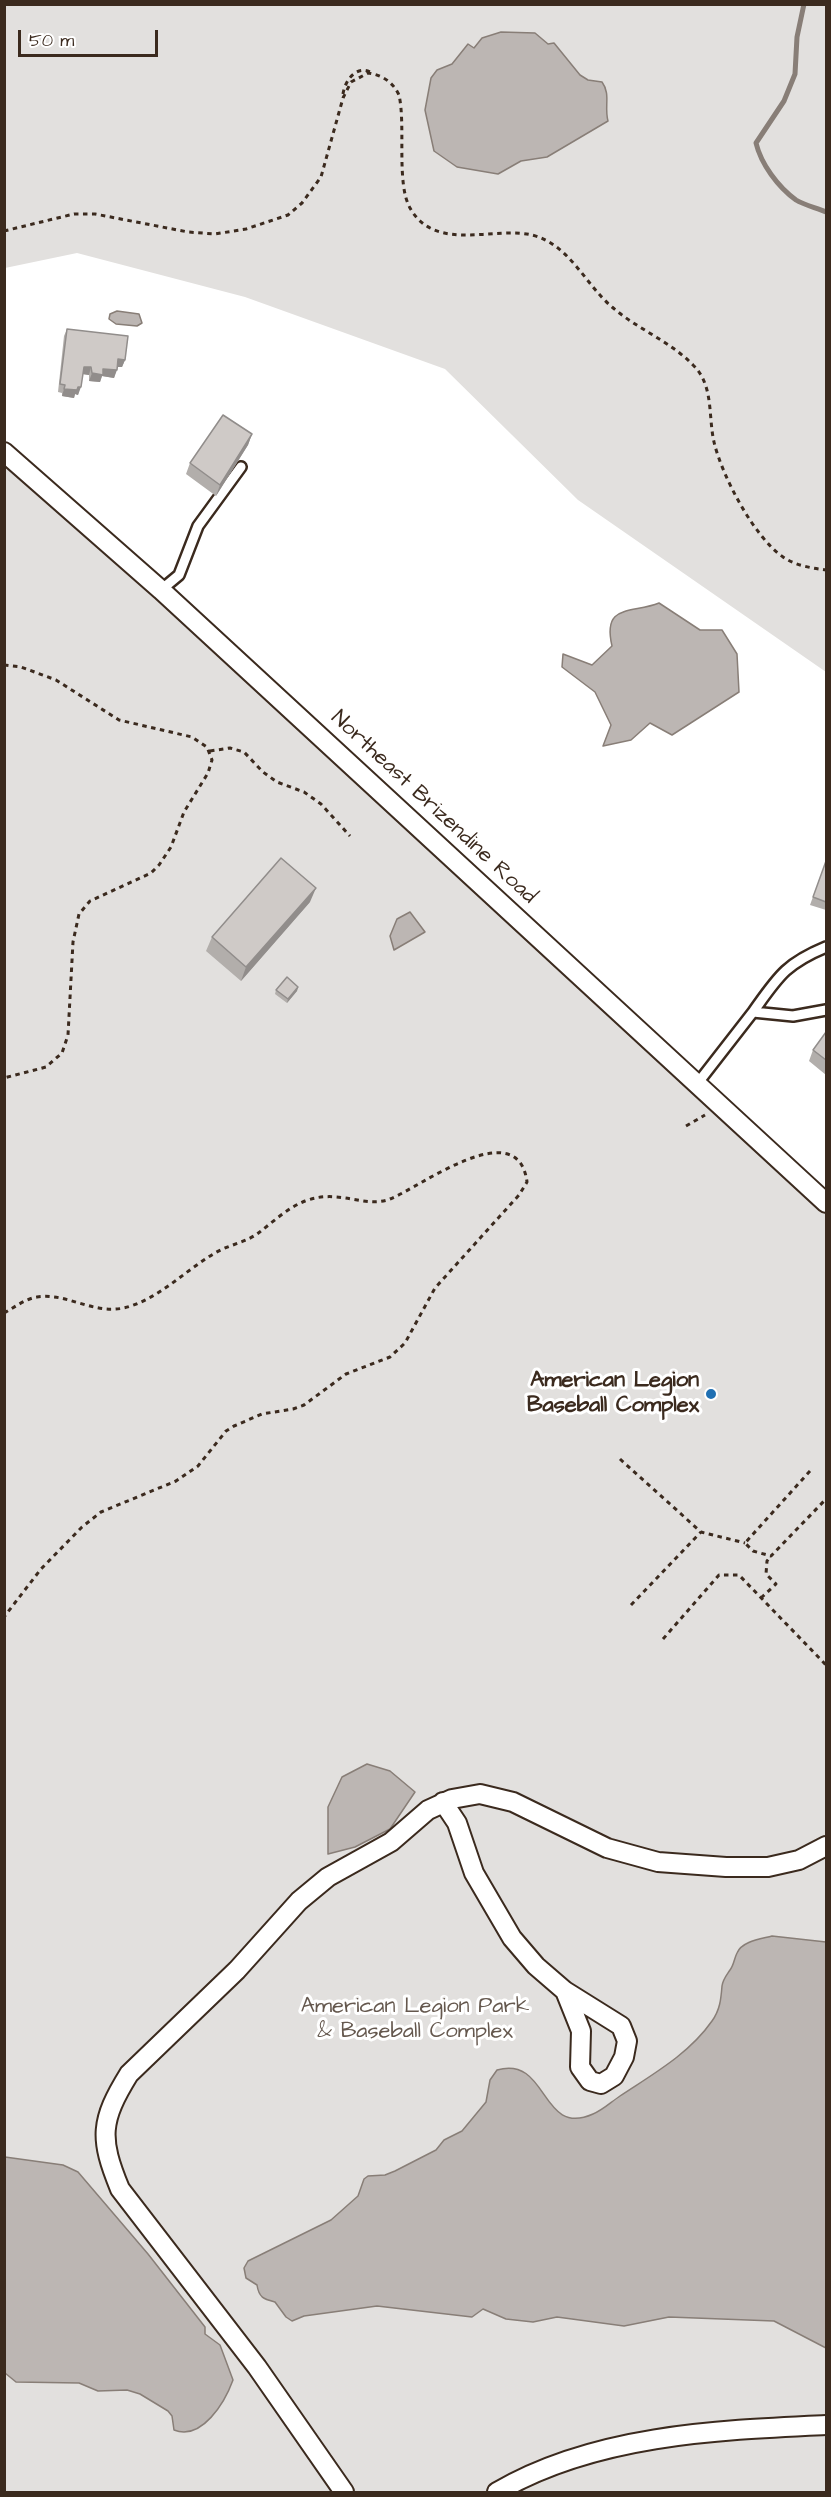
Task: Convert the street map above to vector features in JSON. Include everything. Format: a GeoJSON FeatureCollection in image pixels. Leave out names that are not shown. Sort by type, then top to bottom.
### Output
{"type":"FeatureCollection","features":[{"type":"Feature","properties":{"kind":"street","name":"Northeast Brizendine Road"},"geometry":{"type":"LineString","coordinates":[[4,452],[161,590],[826,1203]]}},
{"type":"Feature","properties":{"kind":"street"},"geometry":{"type":"LineString","coordinates":[[344,2493],[257,2367],[120,2188],[107,2157],[104,2126],[116,2095],[129,2074],[237,1970],[299,1901],[328,1877],[391,1842],[428,1810],[443,1802],[480,1794],[496,1797],[513,1802],[607,1848],[658,1862],[726,1868],[768,1867],[800,1860],[826,1846]]}},
{"type":"Feature","properties":{"kind":"street"},"geometry":{"type":"LineString","coordinates":[[443,1802],[457,1823],[474,1873],[492,1907],[536,1966],[566,1991],[621,2026],[627,2041],[624,2057],[614,2076],[601,2084],[590,2081],[580,2067],[581,2031],[566,1991]]}},
{"type":"Feature","properties":{"kind":"street"},"geometry":{"type":"LineString","coordinates":[[497,2493],[575,2458],[645,2442],[755,2429],[826,2425]]}},
{"type":"Feature","properties":{"kind":"lane"},"geometry":{"type":"LineString","coordinates":[[161,590],[178,575],[198,526],[241,467]]}},
{"type":"Feature","properties":{"kind":"lane"},"geometry":{"type":"LineString","coordinates":[[697,1084],[780,974],[804,956],[826,947]]}},
{"type":"Feature","properties":{"kind":"lane"},"geometry":{"type":"LineString","coordinates":[[753,1012],[771,1016],[793,1016],[826,1010]]}},
{"type":"Feature","properties":{"kind":"path"},"geometry":{"type":"LineString","coordinates":[[4,231],[74,214],[95,214],[164,228],[215,234],[246,229],[288,215],[321,177],[343,98],[356,78],[368,73],[377,75],[393,84],[399,95],[405,189],[408,205],[414,214],[429,226],[448,234],[515,232],[547,240],[575,266],[611,307],[677,350],[695,366],[703,378],[708,393],[714,441],[720,461],[756,527],[771,548],[785,558],[800,565],[826,570]]}},
{"type":"Feature","properties":{"kind":"path"},"geometry":{"type":"LineString","coordinates":[[4,665],[41,673],[119,720],[185,734],[200,741],[210,751],[212,760],[208,773],[184,812],[171,847],[159,865],[151,873],[90,901],[79,914],[73,942],[68,1035],[62,1053],[46,1067],[4,1078]]}},
{"type":"Feature","properties":{"kind":"path"},"geometry":{"type":"LineString","coordinates":[[210,751],[231,748],[244,752],[270,777],[304,792],[321,804],[350,836]]}},
{"type":"Feature","properties":{"kind":"path"},"geometry":{"type":"LineString","coordinates":[[4,1313],[39,1297],[96,1309],[119,1310],[131,1306],[158,1294],[218,1251],[255,1235],[290,1209],[320,1197],[343,1196],[362,1201],[382,1202],[450,1166],[494,1153],[510,1156],[524,1168],[526,1175],[527,1182],[519,1195],[435,1288],[412,1333],[400,1349],[381,1363],[346,1374],[304,1405],[262,1414],[234,1426],[226,1431],[198,1466],[176,1481],[101,1512],[82,1527],[41,1569],[4,1617]]}},
{"type":"Feature","properties":{"kind":"path"},"geometry":{"type":"LineString","coordinates":[[620,1459],[701,1532],[745,1543],[753,1551],[771,1556]]}},
{"type":"Feature","properties":{"kind":"path"},"geometry":{"type":"LineString","coordinates":[[745,1543],[810,1471]]}},
{"type":"Feature","properties":{"kind":"path"},"geometry":{"type":"LineString","coordinates":[[761,1598],[776,1584],[766,1574],[767,1561],[826,1499]]}},
{"type":"Feature","properties":{"kind":"path"},"geometry":{"type":"LineString","coordinates":[[631,1605],[701,1532]]}},
{"type":"Feature","properties":{"kind":"path"},"geometry":{"type":"LineString","coordinates":[[663,1640],[719,1575],[739,1575],[826,1665]]}},
{"type":"Feature","properties":{"kind":"green space"},"geometry":{"type":"Polygon","coordinates":[[[5,5],[826,5],[826,672],[578,500],[445,369],[245,297],[77,253],[5,268],[5,5]]]}},
{"type":"Feature","properties":{"kind":"green space","name":"American Legion Park & Baseball Complex"},"geometry":{"type":"Polygon","coordinates":[[[5,452],[826,1204],[826,2492],[5,2492],[5,452]]]}},
{"type":"Feature","properties":{"kind":"shaded area"},"geometry":{"type":"Polygon","coordinates":[[[501,32],[535,33],[548,44],[554,43],[580,75],[588,80],[602,82],[607,96],[608,121],[547,157],[521,161],[498,174],[457,167],[434,151],[425,110],[431,78],[437,70],[452,64],[468,44],[474,48],[482,38],[501,32]]]}},
{"type":"Feature","properties":{"kind":"shaded area"},"geometry":{"type":"Polygon","coordinates":[[[117,311],[139,314],[142,323],[137,326],[116,324],[109,319],[110,314],[117,311]]]}},
{"type":"Feature","properties":{"kind":"shaded area"},"geometry":{"type":"Polygon","coordinates":[[[659,603],[700,630],[722,630],[737,654],[739,692],[672,735],[650,723],[631,740],[603,746],[611,725],[595,692],[562,667],[563,654],[592,665],[612,646],[610,632],[615,616],[622,612],[659,603]]]}},
{"type":"Feature","properties":{"kind":"shaded area"},"geometry":{"type":"Polygon","coordinates":[[[410,912],[425,932],[394,950],[390,936],[397,919],[410,912]]]}},
{"type":"Feature","properties":{"kind":"shaded area"},"geometry":{"type":"Polygon","coordinates":[[[367,1764],[390,1771],[415,1792],[390,1829],[355,1847],[328,1854],[328,1807],[342,1777],[367,1764]]]}},
{"type":"Feature","properties":{"kind":"shaded area"},"geometry":{"type":"Polygon","coordinates":[[[772,1936],[826,1942],[826,2348],[774,2321],[669,2317],[624,2326],[557,2317],[533,2322],[506,2319],[483,2309],[472,2317],[377,2306],[304,2316],[292,2321],[286,2317],[275,2302],[259,2293],[257,2285],[246,2278],[244,2268],[248,2261],[331,2220],[358,2196],[364,2179],[368,2176],[385,2175],[395,2171],[436,2150],[444,2140],[462,2131],[486,2102],[490,2080],[497,2070],[514,2069],[526,2074],[553,2107],[563,2115],[576,2118],[600,2110],[670,2063],[693,2044],[717,2013],[723,1981],[739,1949],[752,1941],[772,1936]]]}},
{"type":"Feature","properties":{"kind":"shaded area"},"geometry":{"type":"Polygon","coordinates":[[[5,2157],[63,2165],[78,2172],[148,2254],[205,2327],[205,2334],[220,2345],[233,2380],[218,2408],[203,2425],[184,2432],[174,2430],[172,2416],[168,2411],[140,2394],[127,2390],[98,2391],[79,2383],[16,2382],[5,2373],[5,2157]]]}},
{"type":"Feature","properties":{"kind":"building"},"geometry":{"type":"Polygon","coordinates":[[[67,329],[128,336],[125,360],[118,359],[117,370],[103,369],[103,375],[92,373],[91,367],[84,367],[81,387],[77,390],[64,389],[65,385],[60,384],[67,329]]]}},
{"type":"Feature","properties":{"kind":"building"},"geometry":{"type":"Polygon","coordinates":[[[223,415],[252,434],[220,485],[190,463],[223,415]]]}},
{"type":"Feature","properties":{"kind":"building"},"geometry":{"type":"Polygon","coordinates":[[[281,858],[316,888],[246,967],[212,937],[281,858]]]}},
{"type":"Feature","properties":{"kind":"building"},"geometry":{"type":"Polygon","coordinates":[[[826,861],[826,902],[813,897],[826,861]]]}},
{"type":"Feature","properties":{"kind":"building"},"geometry":{"type":"Polygon","coordinates":[[[287,977],[298,987],[288,999],[276,990],[287,977]]]}},
{"type":"Feature","properties":{"kind":"building"},"geometry":{"type":"Polygon","coordinates":[[[826,1032],[826,1060],[813,1050],[826,1032]]]}},
{"type":"Feature","properties":{"kind":"waterway"},"geometry":{"type":"LineString","coordinates":[[804,4],[797,37],[795,74],[784,101],[756,143],[766,167],[789,195],[799,202],[826,212]]}},
{"type":"Feature","properties":{"kind":"place","name":"American Legion Baseball Complex"},"geometry":{"type":"Point","coordinates":[711,1394]}}]}
